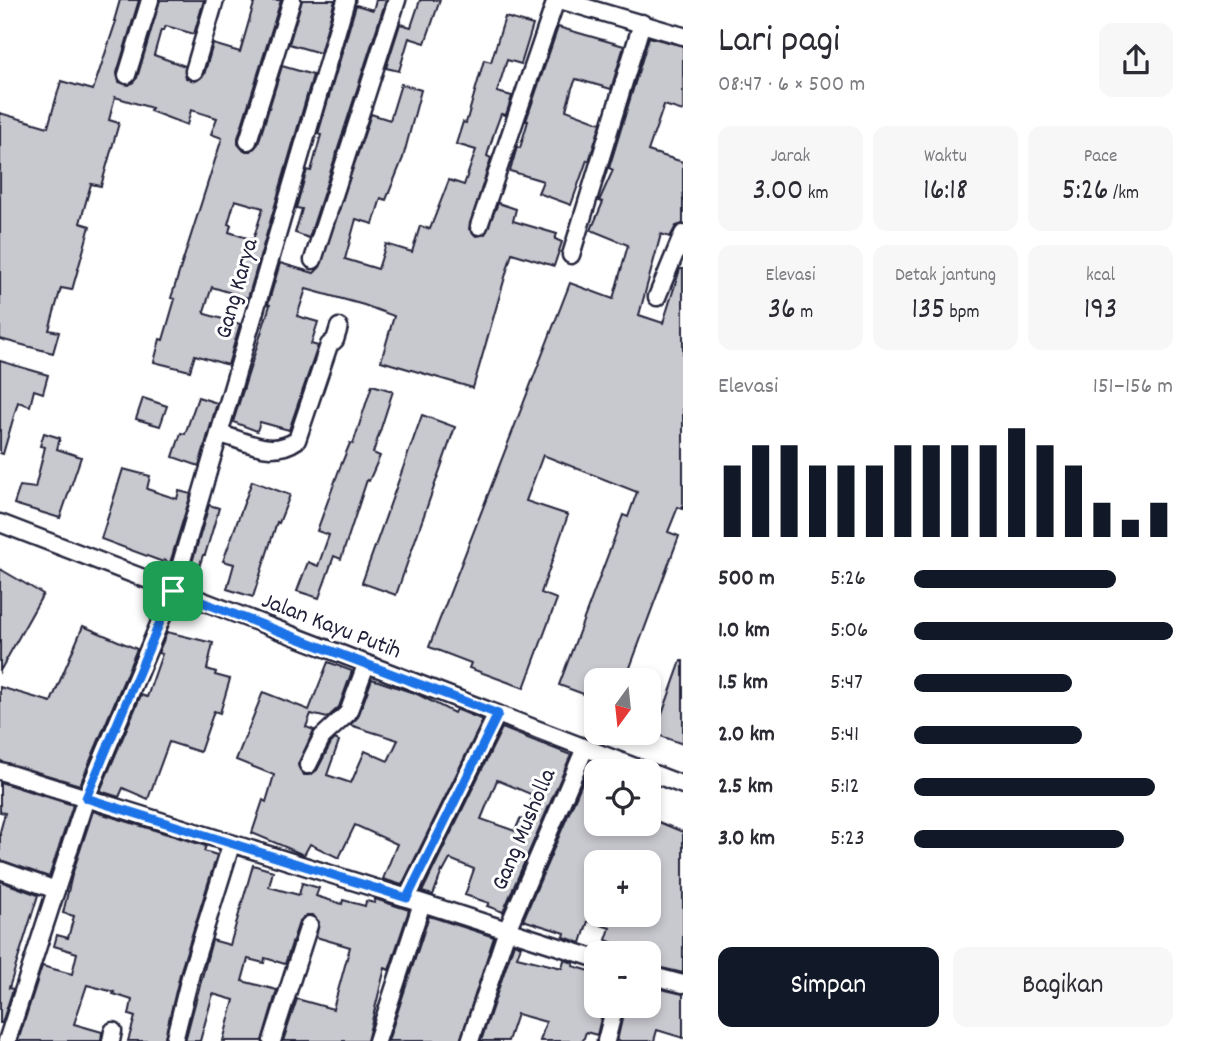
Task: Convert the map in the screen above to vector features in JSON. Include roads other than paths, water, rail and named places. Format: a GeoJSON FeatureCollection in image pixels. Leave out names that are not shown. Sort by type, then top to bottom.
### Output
{"type":"FeatureCollection","features":[{"type":"Feature","properties":{"kind":"street"},"geometry":{"type":"LineString","coordinates":[[127,75],[150,0]]}},
{"type":"Feature","properties":{"kind":"street"},"geometry":{"type":"LineString","coordinates":[[194,71],[215,0]]}},
{"type":"Feature","properties":{"kind":"street"},"geometry":{"type":"LineString","coordinates":[[248,141],[292,0]]}},
{"type":"Feature","properties":{"kind":"street","name":"Gang Karya"},"geometry":{"type":"LineString","coordinates":[[7,1041],[86,798],[173,591],[346,0]]}},
{"type":"Feature","properties":{"kind":"street"},"geometry":{"type":"LineString","coordinates":[[313,260],[397,0]]}},
{"type":"Feature","properties":{"kind":"street"},"geometry":{"type":"LineString","coordinates":[[479,226],[558,0],[683,36]]}},
{"type":"Feature","properties":{"kind":"street"},"geometry":{"type":"LineString","coordinates":[[571,255],[642,23]]}},
{"type":"Feature","properties":{"kind":"street"},"geometry":{"type":"LineString","coordinates":[[657,297],[683,234]]}},
{"type":"Feature","properties":{"kind":"street"},"geometry":{"type":"LineString","coordinates":[[220,434],[270,449],[290,445],[298,440],[328,347],[335,340],[340,327]]}},
{"type":"Feature","properties":{"kind":"street","name":"Jalan Kayu Putih"},"geometry":{"type":"LineString","coordinates":[[0,523],[614,759]]}},
{"type":"Feature","properties":{"kind":"street"},"geometry":{"type":"LineString","coordinates":[[308,765],[322,737],[348,713],[366,665]]}},
{"type":"Feature","properties":{"kind":"street"},"geometry":{"type":"LineString","coordinates":[[377,1041],[415,900],[498,714]]}},
{"type":"Feature","properties":{"kind":"street","name":"Gang Musholla"},"geometry":{"type":"LineString","coordinates":[[470,1041],[507,930],[585,748]]}},
{"type":"Feature","properties":{"kind":"street"},"geometry":{"type":"LineString","coordinates":[[0,771],[584,955]]}},
{"type":"Feature","properties":{"kind":"street","name":"Jalan Kayu Putih"},"geometry":{"type":"LineString","coordinates":[[661,777],[683,785]]}},
{"type":"Feature","properties":{"kind":"street"},"geometry":{"type":"LineString","coordinates":[[174,1041],[191,973],[231,845]]}},
{"type":"Feature","properties":{"kind":"street"},"geometry":{"type":"LineString","coordinates":[[0,870],[56,890]]}},
{"type":"Feature","properties":{"kind":"street"},"geometry":{"type":"LineString","coordinates":[[272,1041],[309,925]]}},
{"type":"Feature","properties":{"kind":"street"},"geometry":{"type":"LineString","coordinates":[[661,979],[683,985]]}},
{"type":"Feature","properties":{"kind":"street"},"geometry":{"type":"LineString","coordinates":[[606,1041],[612,1018]]}}]}
